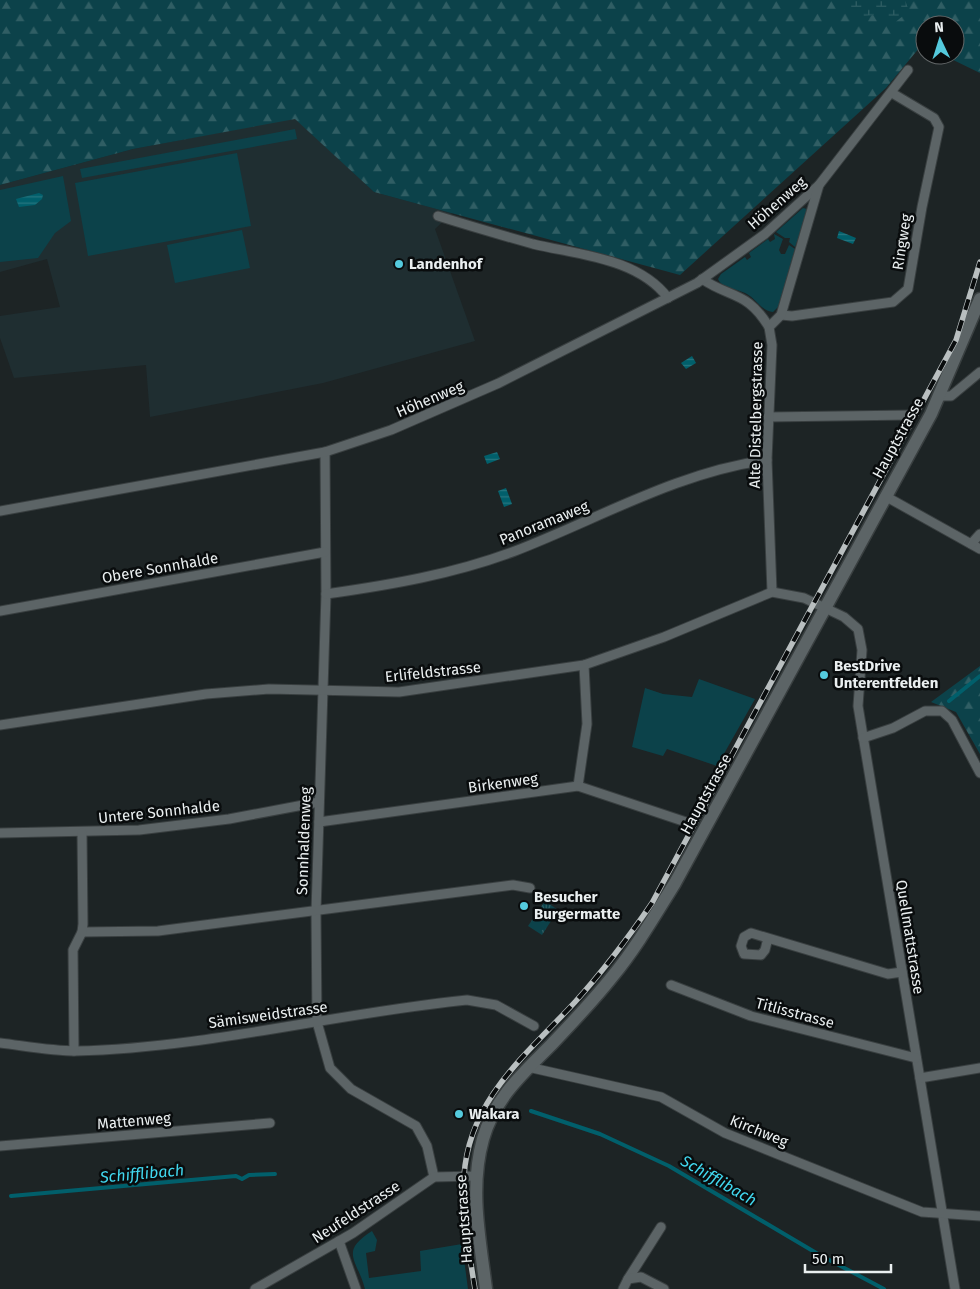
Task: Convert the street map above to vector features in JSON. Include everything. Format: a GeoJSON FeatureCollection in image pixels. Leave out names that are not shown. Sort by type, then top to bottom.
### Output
{"type":"FeatureCollection","features":[{"type":"Feature","properties":{"kind":"main road","name":"Hauptstrasse"},"geometry":{"type":"LineString","coordinates":[[486,1289],[477,1220],[476,1176],[483,1137],[492,1115],[512,1084],[574,1020],[632,952],[675,883],[940,396],[980,299]]}},
{"type":"Feature","properties":{"kind":"street","name":"Alte Distelbergstrasse"},"geometry":{"type":"LineString","coordinates":[[772,592],[767,460],[772,345],[769,327],[781,315],[819,185],[908,70]]}},
{"type":"Feature","properties":{"kind":"street","name":"Ringweg"},"geometry":{"type":"LineString","coordinates":[[781,315],[792,316],[893,302],[908,289],[922,207],[938,139],[939,127],[934,118],[892,93]]}},
{"type":"Feature","properties":{"kind":"street","name":"Höhenweg"},"geometry":{"type":"LineString","coordinates":[[0,511],[325,452],[392,430],[441,410],[514,376],[702,279],[765,234],[819,185]]}},
{"type":"Feature","properties":{"kind":"street"},"geometry":{"type":"LineString","coordinates":[[438,216],[533,244],[615,262],[653,281],[668,298]]}},
{"type":"Feature","properties":{"kind":"street"},"geometry":{"type":"LineString","coordinates":[[702,279],[715,288],[742,297],[762,316],[769,327]]}},
{"type":"Feature","properties":{"kind":"street"},"geometry":{"type":"LineString","coordinates":[[940,396],[951,396],[980,372]]}},
{"type":"Feature","properties":{"kind":"street"},"geometry":{"type":"LineString","coordinates":[[768,417],[911,415]]}},
{"type":"Feature","properties":{"kind":"street","name":"Sonnhaldenweg"},"geometry":{"type":"LineString","coordinates":[[325,452],[326,594],[321,691],[316,912],[317,1022],[330,1068],[351,1089],[416,1126],[427,1146],[434,1178]]}},
{"type":"Feature","properties":{"kind":"street","name":"Panoramaweg"},"geometry":{"type":"LineString","coordinates":[[326,594],[388,585],[461,568],[513,552],[703,473],[767,460]]}},
{"type":"Feature","properties":{"kind":"street"},"geometry":{"type":"LineString","coordinates":[[885,496],[980,549]]}},
{"type":"Feature","properties":{"kind":"street"},"geometry":{"type":"LineString","coordinates":[[971,544],[980,534]]}},
{"type":"Feature","properties":{"kind":"street","name":"Obere Sonnhalde"},"geometry":{"type":"LineString","coordinates":[[0,611],[325,552]]}},
{"type":"Feature","properties":{"kind":"street"},"geometry":{"type":"LineString","coordinates":[[772,592],[804,598],[824,608]]}},
{"type":"Feature","properties":{"kind":"street","name":"Erlifeldstrasse"},"geometry":{"type":"LineString","coordinates":[[0,725],[206,694],[269,689],[399,692],[584,665],[664,637],[772,592]]}},
{"type":"Feature","properties":{"kind":"street","name":"Quellmattstrasse"},"geometry":{"type":"LineString","coordinates":[[824,608],[850,620],[858,629],[861,640],[858,706],[955,1289]]}},
{"type":"Feature","properties":{"kind":"street"},"geometry":{"type":"LineString","coordinates":[[578,786],[586,724],[584,665]]}},
{"type":"Feature","properties":{"kind":"street"},"geometry":{"type":"LineString","coordinates":[[863,738],[893,728],[926,711],[942,711],[952,720],[980,774]]}},
{"type":"Feature","properties":{"kind":"street","name":"Birkenweg"},"geometry":{"type":"LineString","coordinates":[[319,822],[578,786],[686,822]]}},
{"type":"Feature","properties":{"kind":"street","name":"Untere Sonnhalde"},"geometry":{"type":"LineString","coordinates":[[0,833],[148,829],[229,819],[319,802]]}},
{"type":"Feature","properties":{"kind":"street"},"geometry":{"type":"LineString","coordinates":[[74,1051],[73,950],[82,932],[82,832]]}},
{"type":"Feature","properties":{"kind":"street"},"geometry":{"type":"LineString","coordinates":[[82,932],[158,931],[316,912],[512,885],[530,888]]}},
{"type":"Feature","properties":{"kind":"street"},"geometry":{"type":"LineString","coordinates":[[768,938],[888,974],[902,972]]}},
{"type":"Feature","properties":{"kind":"street","name":"Titlisstrasse"},"geometry":{"type":"LineString","coordinates":[[671,985],[751,1016],[916,1058]]}},
{"type":"Feature","properties":{"kind":"street","name":"Sämisweidstrasse"},"geometry":{"type":"LineString","coordinates":[[0,1044],[74,1051],[165,1043],[473,1000],[503,1008],[534,1026]]}},
{"type":"Feature","properties":{"kind":"street","name":"Kirchweg"},"geometry":{"type":"LineString","coordinates":[[528,1068],[660,1097],[725,1133],[922,1212],[980,1216]]}},
{"type":"Feature","properties":{"kind":"street"},"geometry":{"type":"LineString","coordinates":[[920,1078],[980,1068]]}},
{"type":"Feature","properties":{"kind":"street","name":"Mattenweg"},"geometry":{"type":"LineString","coordinates":[[0,1146],[270,1123]]}},
{"type":"Feature","properties":{"kind":"street"},"geometry":{"type":"LineString","coordinates":[[434,1178],[476,1176]]}},
{"type":"Feature","properties":{"kind":"street","name":"Neufeldstrasse"},"geometry":{"type":"LineString","coordinates":[[255,1289],[339,1241],[434,1178]]}},
{"type":"Feature","properties":{"kind":"street"},"geometry":{"type":"LineString","coordinates":[[622,1289],[661,1227]]}},
{"type":"Feature","properties":{"kind":"street"},"geometry":{"type":"LineString","coordinates":[[339,1241],[356,1289]]}},
{"type":"Feature","properties":{"kind":"street"},"geometry":{"type":"LineString","coordinates":[[628,1279],[641,1277],[664,1289]]}},
{"type":"Feature","properties":{"kind":"shaded area"},"geometry":{"type":"Polygon","coordinates":[[[295,118],[374,192],[452,213],[435,229],[475,341],[323,383],[150,417],[146,365],[14,378],[0,338],[0,316],[60,307],[47,259],[0,272],[0,185],[133,149],[295,118]]]}},
{"type":"Feature","properties":{"kind":"shaded area"},"geometry":{"type":"Polygon","coordinates":[[[39,193],[43,195],[42,199],[35,205],[19,207],[16,199],[39,193]]]}},
{"type":"Feature","properties":{"kind":"shaded area"},"geometry":{"type":"Polygon","coordinates":[[[839,231],[856,238],[853,244],[837,238],[839,231]]]}},
{"type":"Feature","properties":{"kind":"shaded area"},"geometry":{"type":"Polygon","coordinates":[[[692,356],[696,363],[686,369],[681,363],[692,356]]]}},
{"type":"Feature","properties":{"kind":"shaded area"},"geometry":{"type":"Polygon","coordinates":[[[497,452],[500,459],[487,464],[484,456],[497,452]]]}},
{"type":"Feature","properties":{"kind":"shaded area"},"geometry":{"type":"Polygon","coordinates":[[[506,488],[512,504],[504,507],[498,491],[506,488]]]}},
{"type":"Feature","properties":{"kind":"green space"},"geometry":{"type":"Polygon","coordinates":[[[0,0],[980,0],[980,73],[964,65],[965,15],[915,15],[915,53],[886,88],[680,275],[374,192],[295,119],[133,149],[0,185],[0,0]]]}},
{"type":"Feature","properties":{"kind":"green space"},"geometry":{"type":"Polygon","coordinates":[[[840,0],[905,0],[909,11],[893,24],[876,15],[855,17],[841,7],[840,0]]]}},
{"type":"Feature","properties":{"kind":"green space"},"geometry":{"type":"Polygon","coordinates":[[[295,129],[297,139],[82,178],[80,169],[295,129]]]}},
{"type":"Feature","properties":{"kind":"green space"},"geometry":{"type":"Polygon","coordinates":[[[237,153],[251,226],[88,256],[75,183],[237,153]]]}},
{"type":"Feature","properties":{"kind":"green space"},"geometry":{"type":"Polygon","coordinates":[[[63,176],[71,221],[55,233],[38,258],[0,262],[0,190],[63,176]]]}},
{"type":"Feature","properties":{"kind":"green space"},"geometry":{"type":"Polygon","coordinates":[[[803,208],[807,209],[808,214],[795,247],[789,242],[790,238],[785,238],[776,232],[803,208]]]}},
{"type":"Feature","properties":{"kind":"green space"},"geometry":{"type":"Polygon","coordinates":[[[242,230],[250,268],[175,283],[167,245],[242,230]]]}},
{"type":"Feature","properties":{"kind":"green space"},"geometry":{"type":"Polygon","coordinates":[[[774,234],[783,239],[779,250],[781,254],[785,254],[789,245],[795,249],[779,306],[773,312],[763,308],[747,294],[730,288],[718,279],[721,274],[745,257],[747,260],[751,257],[749,253],[768,239],[770,242],[775,239],[774,234]]]}},
{"type":"Feature","properties":{"kind":"green space"},"geometry":{"type":"Polygon","coordinates":[[[980,666],[980,754],[956,712],[931,702],[980,666]]]}},
{"type":"Feature","properties":{"kind":"green space"},"geometry":{"type":"Polygon","coordinates":[[[699,679],[755,699],[717,766],[667,749],[663,756],[632,747],[645,688],[663,694],[692,697],[699,679]]]}},
{"type":"Feature","properties":{"kind":"green space"},"geometry":{"type":"Polygon","coordinates":[[[545,901],[558,910],[542,935],[528,926],[545,901]]]}},
{"type":"Feature","properties":{"kind":"green space"},"geometry":{"type":"Polygon","coordinates":[[[372,1231],[377,1240],[375,1251],[366,1253],[369,1278],[421,1271],[420,1251],[462,1244],[468,1289],[365,1289],[353,1257],[353,1251],[362,1238],[372,1231]]]}},
{"type":"Feature","properties":{"kind":"waterway"},"geometry":{"type":"LineString","coordinates":[[949,701],[980,676]]}},
{"type":"Feature","properties":{"kind":"waterway","name":"Schifflibach"},"geometry":{"type":"LineString","coordinates":[[531,1111],[600,1134],[669,1166],[818,1254],[884,1289]]}},
{"type":"Feature","properties":{"kind":"waterway","name":"Schifflibach"},"geometry":{"type":"LineString","coordinates":[[11,1196],[236,1176],[242,1179],[249,1175],[275,1174]]}},
{"type":"Feature","properties":{"kind":"railway"},"geometry":{"type":"LineString","coordinates":[[475,1289],[466,1233],[464,1176],[468,1149],[477,1124],[503,1080],[596,978],[652,903],[956,340],[980,262]]}},
{"type":"Feature","properties":{"kind":"place","name":"Landenhof"},"geometry":{"type":"Point","coordinates":[399,264]}},
{"type":"Feature","properties":{"kind":"place","name":"BestDrive Unterentfelden"},"geometry":{"type":"Point","coordinates":[824,675]}},
{"type":"Feature","properties":{"kind":"place","name":"Besucher Burgermatte"},"geometry":{"type":"Point","coordinates":[524,906]}},
{"type":"Feature","properties":{"kind":"place","name":"Wakara"},"geometry":{"type":"Point","coordinates":[459,1114]}}]}
